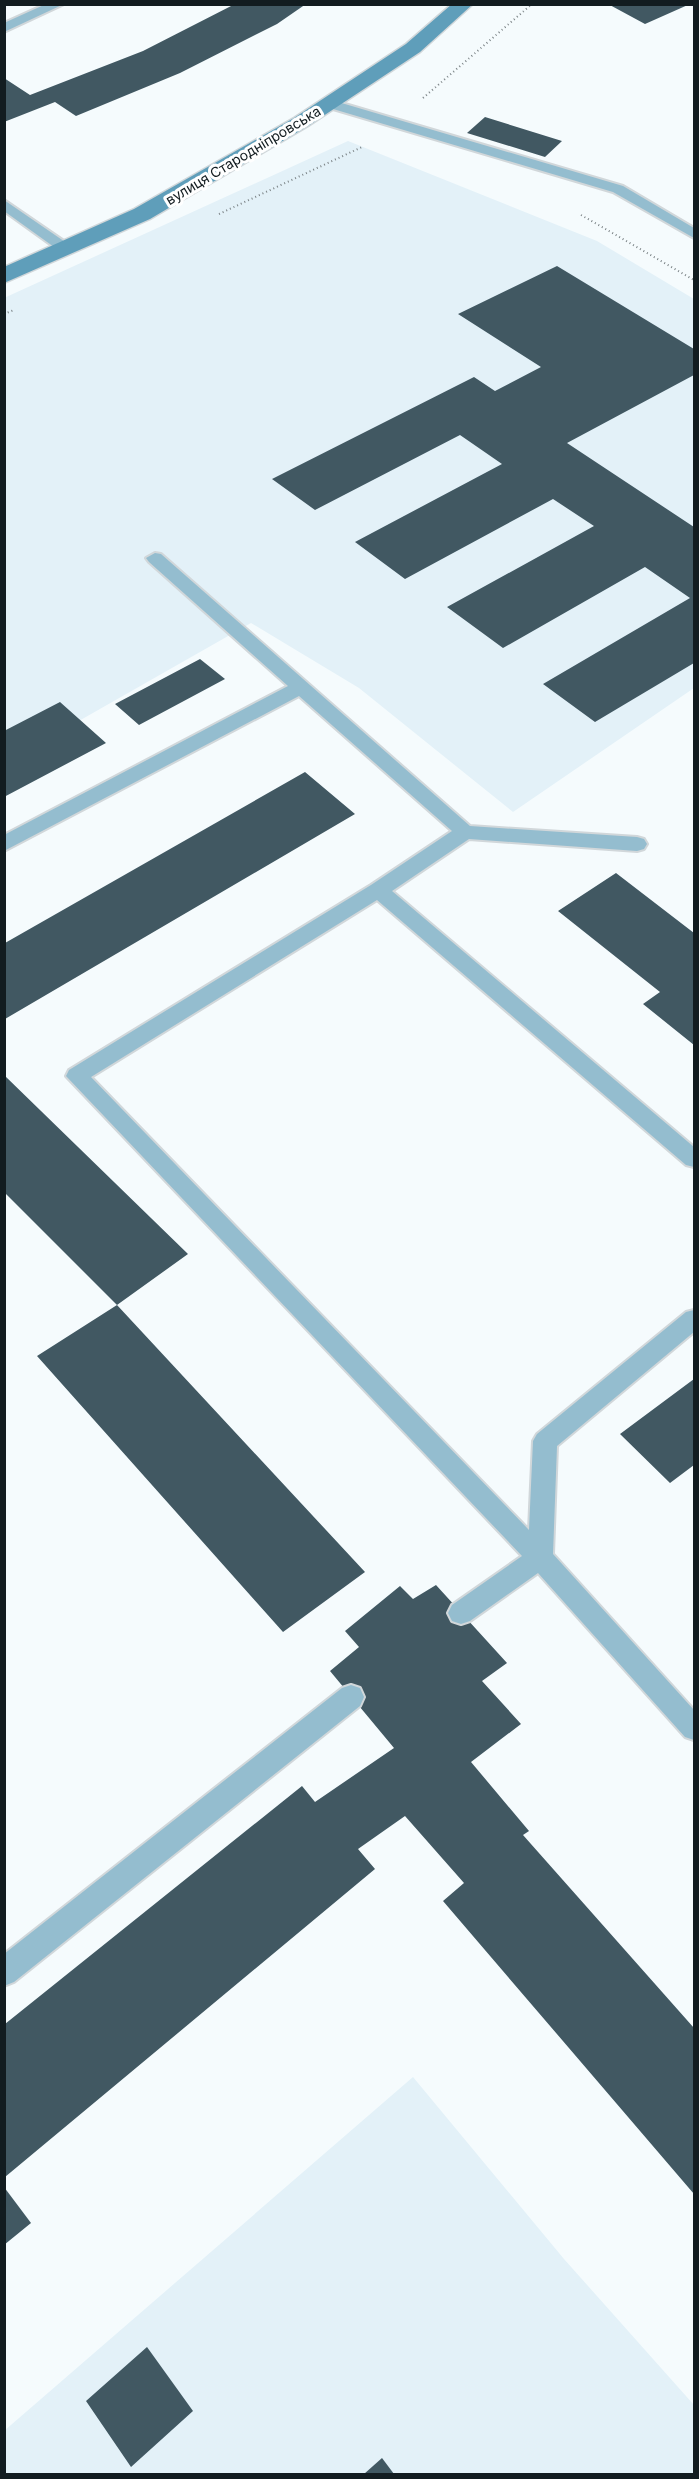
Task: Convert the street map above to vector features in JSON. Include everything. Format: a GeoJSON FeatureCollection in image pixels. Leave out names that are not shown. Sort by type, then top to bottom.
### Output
{"type":"FeatureCollection","features":[{"type":"Feature","properties":{"kind":"street","name":"вулиця Стародніпровська"},"geometry":{"type":"LineString","coordinates":[[4,276],[142,214],[328,104],[412,48],[464,4]]}},
{"type":"Feature","properties":{"kind":"lane"},"geometry":{"type":"LineString","coordinates":[[7,27],[58,4]]}},
{"type":"Feature","properties":{"kind":"lane"},"geometry":{"type":"LineString","coordinates":[[328,104],[618,189],[694,234]]}},
{"type":"Feature","properties":{"kind":"lane"},"geometry":{"type":"LineString","coordinates":[[4,204],[66,249]]}},
{"type":"Feature","properties":{"kind":"lane"},"geometry":{"type":"LineString","coordinates":[[155,558],[465,832],[637,844]]}},
{"type":"Feature","properties":{"kind":"lane"},"geometry":{"type":"LineString","coordinates":[[4,844],[301,687]]}},
{"type":"Feature","properties":{"kind":"lane"},"geometry":{"type":"LineString","coordinates":[[465,832],[378,890],[77,1076],[540,1558],[694,1728]]}},
{"type":"Feature","properties":{"kind":"lane"},"geometry":{"type":"LineString","coordinates":[[378,890],[694,1159]]}},
{"type":"Feature","properties":{"kind":"lane"},"geometry":{"type":"LineString","coordinates":[[540,1558],[545,1441],[694,1319]]}},
{"type":"Feature","properties":{"kind":"lane"},"geometry":{"type":"LineString","coordinates":[[461,1613],[540,1558]]}},
{"type":"Feature","properties":{"kind":"lane"},"geometry":{"type":"LineString","coordinates":[[4,1972],[351,1697]]}},
{"type":"Feature","properties":{"kind":"path"},"geometry":{"type":"LineString","coordinates":[[579,214],[694,280]]}},
{"type":"Feature","properties":{"kind":"shaded area"},"geometry":{"type":"Polygon","coordinates":[[[348,141],[597,241],[694,299],[694,688],[513,812],[359,688],[251,623],[5,763],[4,298],[348,141]]]}},
{"type":"Feature","properties":{"kind":"shaded area"},"geometry":{"type":"Polygon","coordinates":[[[413,2077],[564,2259],[694,2405],[694,2474],[5,2474],[4,2431],[413,2077]]]}},
{"type":"Feature","properties":{"kind":"building"},"geometry":{"type":"Polygon","coordinates":[[[235,4],[306,4],[277,24],[180,73],[76,116],[55,102],[4,122],[4,78],[30,95],[143,51],[235,4]]]}},
{"type":"Feature","properties":{"kind":"building"},"geometry":{"type":"Polygon","coordinates":[[[608,4],[690,4],[645,24],[608,4]]]}},
{"type":"Feature","properties":{"kind":"building"},"geometry":{"type":"Polygon","coordinates":[[[485,117],[562,141],[545,157],[467,133],[485,117]]]}},
{"type":"Feature","properties":{"kind":"building"},"geometry":{"type":"Polygon","coordinates":[[[557,266],[694,349],[694,375],[567,443],[694,527],[694,663],[595,722],[543,684],[690,598],[645,567],[503,648],[447,607],[594,526],[553,499],[405,579],[355,542],[502,464],[460,435],[315,510],[272,479],[474,377],[495,391],[541,367],[458,314],[557,266]]]}},
{"type":"Feature","properties":{"kind":"building"},"geometry":{"type":"Polygon","coordinates":[[[200,659],[225,679],[139,725],[115,704],[200,659]]]}},
{"type":"Feature","properties":{"kind":"building"},"geometry":{"type":"Polygon","coordinates":[[[60,702],[106,743],[4,797],[4,731],[60,702]]]}},
{"type":"Feature","properties":{"kind":"building"},"geometry":{"type":"Polygon","coordinates":[[[305,772],[355,814],[5,1019],[5,943],[305,772]]]}},
{"type":"Feature","properties":{"kind":"building"},"geometry":{"type":"Polygon","coordinates":[[[616,873],[694,933],[694,1045],[643,1004],[660,992],[558,911],[616,873]]]}},
{"type":"Feature","properties":{"kind":"building"},"geometry":{"type":"Polygon","coordinates":[[[4,1075],[188,1254],[117,1305],[4,1192],[4,1075]]]}},
{"type":"Feature","properties":{"kind":"building"},"geometry":{"type":"Polygon","coordinates":[[[117,1305],[365,1572],[283,1632],[37,1356],[117,1305]]]}},
{"type":"Feature","properties":{"kind":"building"},"geometry":{"type":"Polygon","coordinates":[[[694,1379],[694,1465],[670,1483],[620,1434],[694,1379]]]}},
{"type":"Feature","properties":{"kind":"building"},"geometry":{"type":"Polygon","coordinates":[[[436,1585],[507,1663],[482,1681],[521,1724],[471,1762],[529,1831],[523,1835],[694,2028],[694,2194],[443,1901],[464,1883],[405,1816],[358,1849],[375,1869],[5,2177],[5,2024],[302,1786],[315,1802],[394,1748],[330,1671],[359,1647],[345,1631],[400,1586],[413,1599],[436,1585]]]}},
{"type":"Feature","properties":{"kind":"building"},"geometry":{"type":"Polygon","coordinates":[[[4,2187],[31,2223],[4,2245],[4,2187]]]}},
{"type":"Feature","properties":{"kind":"building"},"geometry":{"type":"Polygon","coordinates":[[[147,2347],[193,2411],[131,2467],[86,2401],[147,2347]]]}},
{"type":"Feature","properties":{"kind":"building"},"geometry":{"type":"Polygon","coordinates":[[[382,2458],[394,2474],[364,2474],[382,2458]]]}}]}
